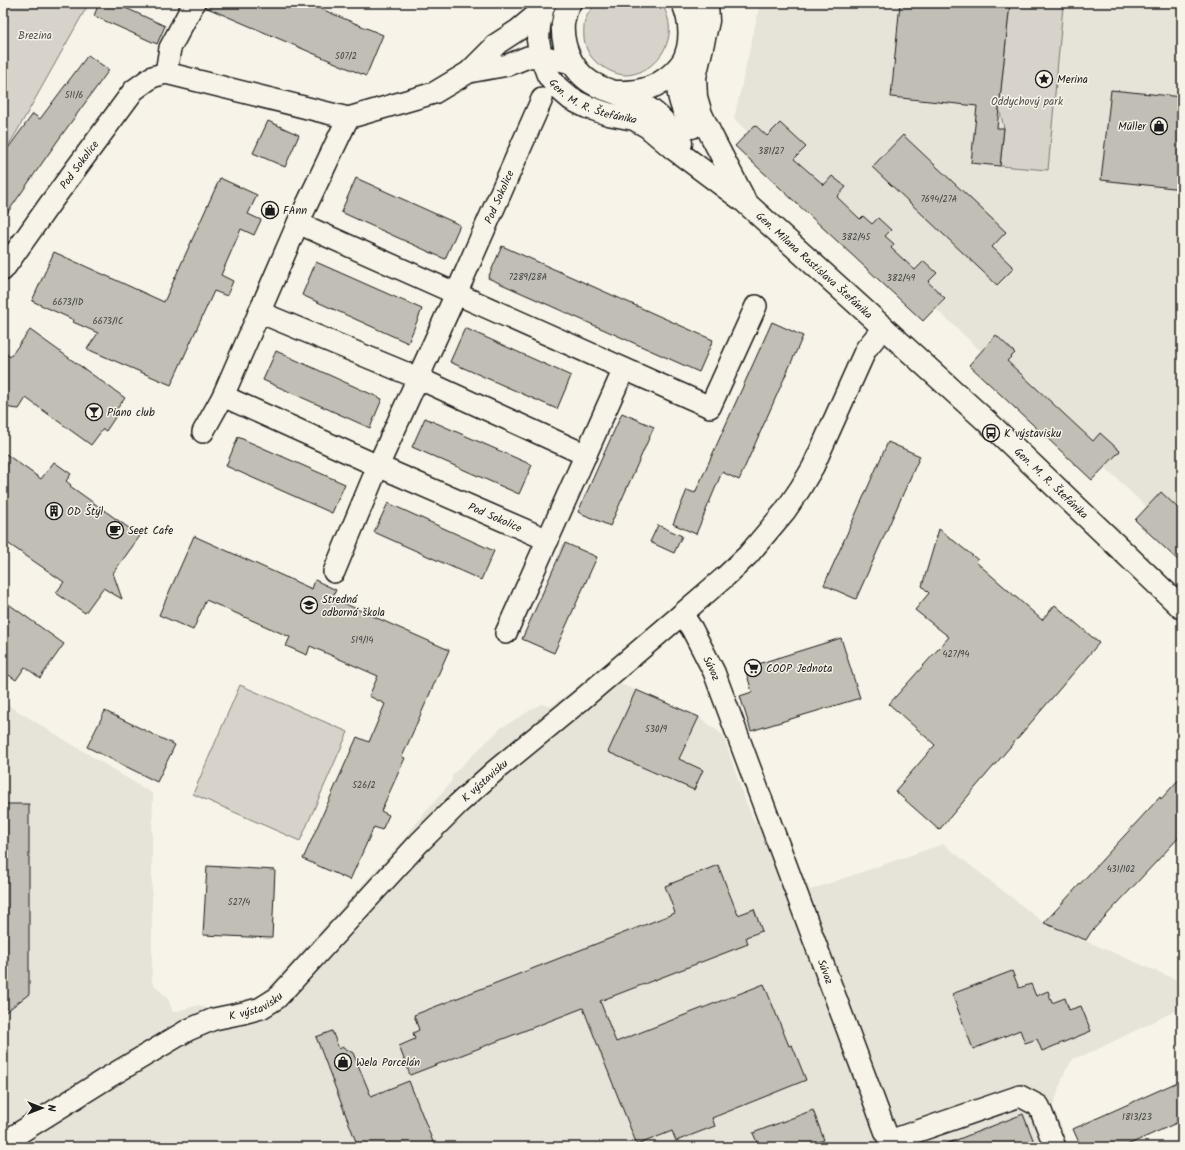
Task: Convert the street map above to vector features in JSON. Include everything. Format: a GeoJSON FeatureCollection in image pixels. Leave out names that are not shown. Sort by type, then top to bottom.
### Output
{"type":"FeatureCollection","features":[{"type":"Feature","properties":{"kind":"main road","name":"Gen. M. R. Štefánika"},"geometry":{"type":"LineString","coordinates":[[570,3],[564,14],[562,32],[566,50],[572,62],[583,76],[599,87],[616,92],[644,105],[662,118],[701,169]]}},
{"type":"Feature","properties":{"kind":"main road","name":"Gen. M. R. Štefánika"},"geometry":{"type":"LineString","coordinates":[[683,3],[687,12],[689,29],[688,48],[682,62],[678,83],[680,97],[689,120],[703,144],[725,163]]}},
{"type":"Feature","properties":{"kind":"main road"},"geometry":{"type":"LineString","coordinates":[[543,7],[538,40],[544,66]]}},
{"type":"Feature","properties":{"kind":"main road","name":"Gen. M. R. Štefánika"},"geometry":{"type":"LineString","coordinates":[[708,12],[695,77],[696,98],[701,114],[745,202]]}},
{"type":"Feature","properties":{"kind":"main road"},"geometry":{"type":"LineString","coordinates":[[682,62],[708,12]]}},
{"type":"Feature","properties":{"kind":"main road","name":"Gen. M. R. Štefánika"},"geometry":{"type":"LineString","coordinates":[[616,92],[638,91],[652,87],[666,79],[682,62]]}},
{"type":"Feature","properties":{"kind":"main road","name":"Gen. M. R. Štefánika"},"geometry":{"type":"LineString","coordinates":[[544,66],[557,87],[571,99],[587,107],[634,120],[648,127],[674,149],[745,202]]}},
{"type":"Feature","properties":{"kind":"main road","name":"Gen. Milana Rastislava Štefánika"},"geometry":{"type":"LineString","coordinates":[[745,202],[884,327]]}},
{"type":"Feature","properties":{"kind":"main road","name":"Gen. M. R. Štefánika"},"geometry":{"type":"LineString","coordinates":[[884,327],[993,427],[1182,608]]}},
{"type":"Feature","properties":{"kind":"street"},"geometry":{"type":"LineString","coordinates":[[194,3],[170,48],[166,73],[348,118],[434,93],[469,72],[498,43],[518,30],[543,7]]}},
{"type":"Feature","properties":{"kind":"street"},"geometry":{"type":"LineString","coordinates":[[469,72],[508,65],[544,66],[572,62]]}},
{"type":"Feature","properties":{"kind":"street","name":"Pod Sokolice"},"geometry":{"type":"LineString","coordinates":[[3,270],[134,90],[152,77],[166,73]]}},
{"type":"Feature","properties":{"kind":"street","name":"Pod Sokolice"},"geometry":{"type":"LineString","coordinates":[[334,572],[378,466],[542,99]]}},
{"type":"Feature","properties":{"kind":"street"},"geometry":{"type":"LineString","coordinates":[[203,432],[223,396],[298,223],[348,118]]}},
{"type":"Feature","properties":{"kind":"street"},"geometry":{"type":"LineString","coordinates":[[298,223],[710,407],[756,306]]}},
{"type":"Feature","properties":{"kind":"street"},"geometry":{"type":"LineString","coordinates":[[259,312],[418,378],[586,456]]}},
{"type":"Feature","properties":{"kind":"street","name":"K výstavisku"},"geometry":{"type":"LineString","coordinates":[[3,1143],[107,1078],[188,1030],[214,1019],[261,1008],[277,998],[458,804],[497,769],[586,696],[682,614],[748,555],[785,511],[813,467],[866,349],[884,327]]}},
{"type":"Feature","properties":{"kind":"street"},"geometry":{"type":"LineString","coordinates":[[506,633],[624,369]]}},
{"type":"Feature","properties":{"kind":"street","name":"Pod Sokolice"},"geometry":{"type":"LineString","coordinates":[[223,396],[378,466],[548,540]]}},
{"type":"Feature","properties":{"kind":"street","name":"Súvoz"},"geometry":{"type":"LineString","coordinates":[[682,614],[692,629],[714,672],[889,1141],[1020,1096],[1039,1106],[1055,1147]]}},
{"type":"Feature","properties":{"kind":"shaded area","name":"Merina"},"geometry":{"type":"Polygon","coordinates":[[[760,3],[1182,3],[1182,541],[1065,429],[734,119],[760,3]]]}},
{"type":"Feature","properties":{"kind":"shaded area"},"geometry":{"type":"Polygon","coordinates":[[[588,679],[619,684],[636,690],[608,752],[694,790],[703,770],[680,760],[699,717],[723,735],[744,797],[755,823],[763,804],[779,824],[810,890],[943,844],[1044,923],[1182,982],[1182,1010],[1173,1012],[1088,1054],[1074,1058],[1065,1071],[1053,1106],[1069,1147],[3,1147],[3,702],[153,794],[152,982],[168,999],[173,1012],[199,1005],[210,1010],[247,1002],[260,995],[398,846],[451,782],[453,774],[501,728],[541,704],[552,706],[588,679]]]}},
{"type":"Feature","properties":{"kind":"green space","name":"Brezina"},"geometry":{"type":"Polygon","coordinates":[[[3,3],[89,3],[3,154],[3,3]]]}},
{"type":"Feature","properties":{"kind":"green space"},"geometry":{"type":"Polygon","coordinates":[[[598,3],[661,3],[669,21],[668,39],[665,48],[654,63],[639,72],[623,75],[608,70],[599,65],[593,59],[585,42],[584,27],[590,11],[598,3]]]}},
{"type":"Feature","properties":{"kind":"green space","name":"Oddychový park"},"geometry":{"type":"Polygon","coordinates":[[[1010,3],[1036,3],[1063,6],[1048,170],[1000,166],[1004,128],[999,108],[1010,3]]]}},
{"type":"Feature","properties":{"kind":"green space"},"geometry":{"type":"Polygon","coordinates":[[[240,685],[348,732],[300,841],[193,794],[240,685]]]}},
{"type":"Feature","properties":{"kind":"building"},"geometry":{"type":"Polygon","coordinates":[[[99,3],[115,3],[165,26],[157,44],[94,16],[99,3]]]}},
{"type":"Feature","properties":{"kind":"building"},"geometry":{"type":"Polygon","coordinates":[[[206,3],[307,3],[383,35],[366,76],[205,7],[206,3]]]}},
{"type":"Feature","properties":{"kind":"building"},"geometry":{"type":"Polygon","coordinates":[[[900,3],[1010,3],[997,128],[1004,128],[1000,166],[971,163],[977,106],[891,97],[900,3]]]}},
{"type":"Feature","properties":{"kind":"building"},"geometry":{"type":"Polygon","coordinates":[[[88,55],[109,70],[3,219],[3,155],[33,114],[40,119],[88,55]]]}},
{"type":"Feature","properties":{"kind":"building"},"geometry":{"type":"Polygon","coordinates":[[[1111,90],[1182,97],[1182,189],[1101,180],[1111,90]]]}},
{"type":"Feature","properties":{"kind":"building"},"geometry":{"type":"Polygon","coordinates":[[[268,121],[299,135],[285,167],[253,153],[268,121]]]}},
{"type":"Feature","properties":{"kind":"building"},"geometry":{"type":"Polygon","coordinates":[[[780,123],[806,147],[794,159],[824,185],[832,176],[846,187],[837,197],[860,219],[863,216],[872,224],[878,218],[891,230],[885,236],[894,244],[891,248],[915,270],[924,261],[937,273],[928,282],[945,298],[923,321],[735,146],[755,125],[767,136],[780,123]]]}},
{"type":"Feature","properties":{"kind":"building"},"geometry":{"type":"Polygon","coordinates":[[[903,135],[1006,232],[992,247],[1014,268],[997,285],[872,167],[903,135]]]}},
{"type":"Feature","properties":{"kind":"building"},"geometry":{"type":"Polygon","coordinates":[[[220,178],[257,195],[248,214],[261,220],[254,235],[241,229],[221,275],[233,281],[227,296],[214,291],[171,385],[87,349],[98,333],[73,322],[74,320],[32,301],[54,252],[164,302],[220,178]]]}},
{"type":"Feature","properties":{"kind":"building"},"geometry":{"type":"Polygon","coordinates":[[[356,178],[460,225],[445,259],[341,212],[356,178]]]}},
{"type":"Feature","properties":{"kind":"building"},"geometry":{"type":"Polygon","coordinates":[[[502,246],[713,340],[699,372],[488,278],[502,246]]]}},
{"type":"Feature","properties":{"kind":"building"},"geometry":{"type":"Polygon","coordinates":[[[316,262],[422,309],[408,343],[302,295],[316,262]]]}},
{"type":"Feature","properties":{"kind":"building"},"geometry":{"type":"Polygon","coordinates":[[[772,322],[803,336],[739,480],[722,472],[696,534],[673,524],[687,490],[695,493],[772,322]]]}},
{"type":"Feature","properties":{"kind":"building"},"geometry":{"type":"Polygon","coordinates":[[[465,328],[571,376],[557,409],[450,362],[465,328]]]}},
{"type":"Feature","properties":{"kind":"building"},"geometry":{"type":"Polygon","coordinates":[[[30,330],[125,398],[113,414],[116,416],[106,431],[103,429],[91,445],[26,398],[19,409],[10,408],[3,403],[3,351],[10,357],[30,330]]]}},
{"type":"Feature","properties":{"kind":"building"},"geometry":{"type":"Polygon","coordinates":[[[996,335],[1015,353],[1007,361],[1093,441],[1100,433],[1120,451],[1092,480],[969,365],[996,335]]]}},
{"type":"Feature","properties":{"kind":"building"},"geometry":{"type":"Polygon","coordinates":[[[276,351],[382,399],[370,428],[263,380],[276,351]]]}},
{"type":"Feature","properties":{"kind":"building"},"geometry":{"type":"Polygon","coordinates":[[[622,413],[654,427],[610,526],[578,512],[622,413]]]}},
{"type":"Feature","properties":{"kind":"building"},"geometry":{"type":"Polygon","coordinates":[[[425,418],[532,465],[519,494],[412,447],[425,418]]]}},
{"type":"Feature","properties":{"kind":"building"},"geometry":{"type":"Polygon","coordinates":[[[238,437],[345,484],[332,513],[226,466],[238,437]]]}},
{"type":"Feature","properties":{"kind":"building"},"geometry":{"type":"Polygon","coordinates":[[[888,442],[920,456],[856,599],[824,585],[888,442]]]}},
{"type":"Feature","properties":{"kind":"building","name":"OD Štýl"},"geometry":{"type":"Polygon","coordinates":[[[3,452],[41,479],[54,462],[71,474],[66,481],[71,485],[70,486],[140,536],[113,573],[122,599],[103,588],[85,613],[56,593],[64,582],[3,540],[3,452]]]}},
{"type":"Feature","properties":{"kind":"building"},"geometry":{"type":"Polygon","coordinates":[[[1161,492],[1182,512],[1182,564],[1135,520],[1161,492]]]}},
{"type":"Feature","properties":{"kind":"building"},"geometry":{"type":"Polygon","coordinates":[[[388,503],[494,551],[481,580],[374,532],[388,503]]]}},
{"type":"Feature","properties":{"kind":"building"},"geometry":{"type":"Polygon","coordinates":[[[658,525],[682,536],[674,553],[650,542],[658,525]]]}},
{"type":"Feature","properties":{"kind":"building"},"geometry":{"type":"Polygon","coordinates":[[[939,529],[978,560],[976,562],[1042,620],[1055,605],[1099,643],[939,830],[895,791],[935,745],[889,704],[949,637],[915,610],[929,593],[922,586],[939,529]]]}},
{"type":"Feature","properties":{"kind":"building"},"geometry":{"type":"Polygon","coordinates":[[[194,536],[312,589],[315,580],[336,590],[332,598],[449,650],[402,757],[405,758],[381,811],[389,815],[382,830],[374,827],[350,880],[303,859],[357,737],[369,742],[385,704],[369,696],[378,676],[310,646],[307,655],[286,646],[290,637],[206,600],[193,630],[159,615],[194,536]]]}},
{"type":"Feature","properties":{"kind":"building"},"geometry":{"type":"Polygon","coordinates":[[[565,543],[597,557],[554,653],[522,639],[565,543]]]}},
{"type":"Feature","properties":{"kind":"building"},"geometry":{"type":"Polygon","coordinates":[[[3,600],[64,644],[40,678],[25,667],[16,680],[3,671],[3,600]]]}},
{"type":"Feature","properties":{"kind":"building"},"geometry":{"type":"Polygon","coordinates":[[[841,638],[860,698],[751,731],[740,696],[752,692],[745,668],[841,638]]]}},
{"type":"Feature","properties":{"kind":"building"},"geometry":{"type":"Polygon","coordinates":[[[636,690],[699,717],[679,759],[703,770],[694,790],[608,752],[636,690]]]}},
{"type":"Feature","properties":{"kind":"building"},"geometry":{"type":"Polygon","coordinates":[[[105,711],[175,745],[157,782],[87,747],[105,711]]]}},
{"type":"Feature","properties":{"kind":"building"},"geometry":{"type":"Polygon","coordinates":[[[1182,776],[1182,834],[1091,932],[1086,940],[1044,923],[1160,797],[1161,799],[1182,776]]]}},
{"type":"Feature","properties":{"kind":"building"},"geometry":{"type":"Polygon","coordinates":[[[3,804],[29,804],[29,994],[3,1014],[3,804]]]}},
{"type":"Feature","properties":{"kind":"building"},"geometry":{"type":"Polygon","coordinates":[[[718,865],[738,915],[754,909],[762,931],[746,937],[748,944],[600,1001],[616,1042],[764,984],[789,1046],[792,1045],[806,1080],[712,1118],[715,1126],[676,1141],[672,1131],[637,1145],[583,1008],[410,1075],[399,1046],[415,1039],[413,1033],[419,1030],[414,1015],[675,913],[665,886],[718,865]]]}},
{"type":"Feature","properties":{"kind":"building"},"geometry":{"type":"Polygon","coordinates":[[[207,866],[275,870],[272,938],[203,935],[207,866]]]}},
{"type":"Feature","properties":{"kind":"building"},"geometry":{"type":"Polygon","coordinates":[[[1012,971],[1019,988],[1031,984],[1036,996],[1048,991],[1052,1003],[1065,998],[1069,1010],[1081,1006],[1091,1031],[1042,1051],[1037,1039],[1025,1043],[1020,1030],[973,1049],[952,994],[1012,971]]]}},
{"type":"Feature","properties":{"kind":"building"},"geometry":{"type":"Polygon","coordinates":[[[332,1031],[339,1049],[343,1047],[353,1053],[371,1096],[409,1081],[435,1147],[358,1147],[316,1037],[332,1031]]]}},
{"type":"Feature","properties":{"kind":"building"},"geometry":{"type":"Polygon","coordinates":[[[1182,1080],[1182,1114],[1178,1116],[1181,1121],[1123,1147],[1081,1147],[1073,1129],[1182,1080]]]}},
{"type":"Feature","properties":{"kind":"building"},"geometry":{"type":"Polygon","coordinates":[[[813,1110],[824,1140],[805,1147],[759,1147],[753,1133],[813,1110]]]}},
{"type":"Feature","properties":{"kind":"building"},"geometry":{"type":"Polygon","coordinates":[[[1023,1114],[1036,1147],[941,1147],[941,1146],[1023,1114]]]}},
{"type":"Feature","properties":{"kind":"place","name":"Merina"},"geometry":{"type":"Point","coordinates":[1044,79]}},
{"type":"Feature","properties":{"kind":"place","name":"Müller"},"geometry":{"type":"Point","coordinates":[1159,126]}},
{"type":"Feature","properties":{"kind":"place","name":"FAnn"},"geometry":{"type":"Point","coordinates":[270,210]}},
{"type":"Feature","properties":{"kind":"place","name":"Piano club"},"geometry":{"type":"Point","coordinates":[94,412]}},
{"type":"Feature","properties":{"kind":"place","name":"K výstavisku"},"geometry":{"type":"Point","coordinates":[991,433]}},
{"type":"Feature","properties":{"kind":"place","name":"OD Štýl"},"geometry":{"type":"Point","coordinates":[54,511]}},
{"type":"Feature","properties":{"kind":"place","name":"Seet Cafe"},"geometry":{"type":"Point","coordinates":[115,530]}},
{"type":"Feature","properties":{"kind":"place","name":"Stredná odborná škola"},"geometry":{"type":"Point","coordinates":[309,605]}},
{"type":"Feature","properties":{"kind":"place","name":"COOP Jednota"},"geometry":{"type":"Point","coordinates":[753,668]}},
{"type":"Feature","properties":{"kind":"place","name":"Wela Porcelán"},"geometry":{"type":"Point","coordinates":[343,1062]}}]}
